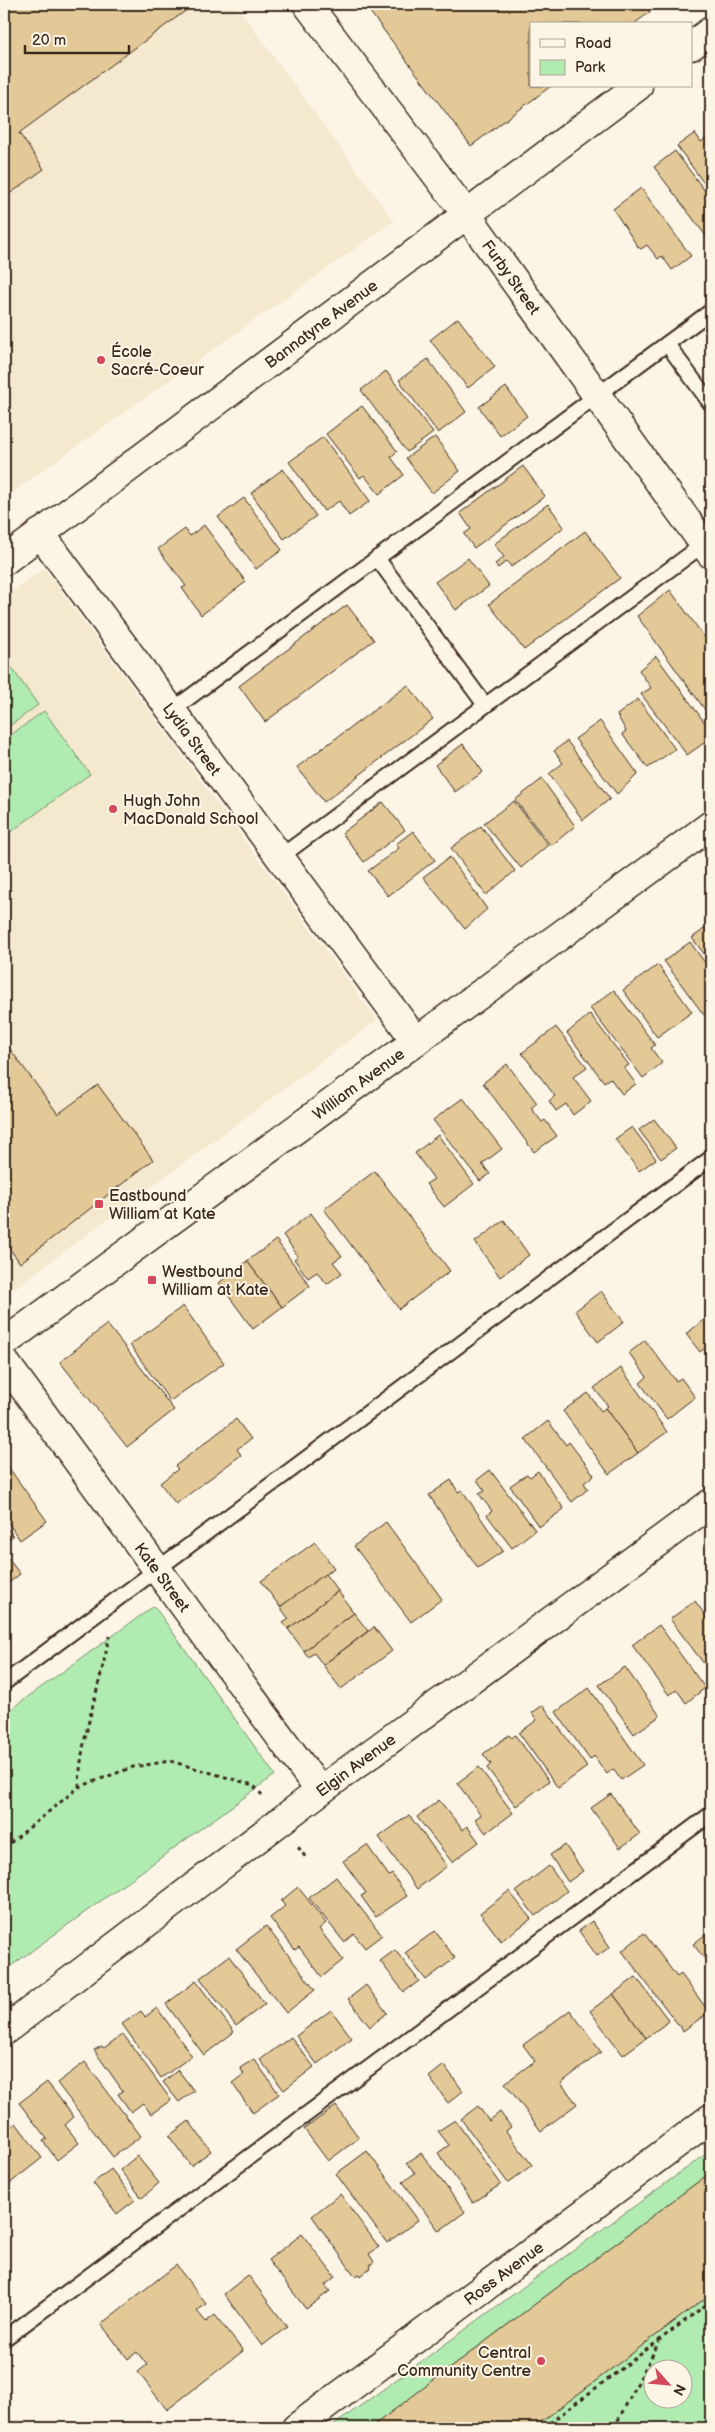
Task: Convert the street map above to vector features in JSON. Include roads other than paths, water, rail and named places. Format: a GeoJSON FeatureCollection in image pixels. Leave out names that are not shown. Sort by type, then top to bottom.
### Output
{"type":"FeatureCollection","features":[{"type":"Feature","properties":{"kind":"street","name":"Furby Street"},"geometry":{"type":"LineString","coordinates":[[311,5],[468,215],[597,395],[709,546]]}},
{"type":"Feature","properties":{"kind":"street"},"geometry":{"type":"LineString","coordinates":[[692,45],[711,31]]}},
{"type":"Feature","properties":{"kind":"street","name":"Bannatyne Avenue"},"geometry":{"type":"LineString","coordinates":[[4,561],[635,88]]}},
{"type":"Feature","properties":{"kind":"street","name":"Lydia Street"},"geometry":{"type":"LineString","coordinates":[[40,533],[416,1041]]}},
{"type":"Feature","properties":{"kind":"street","name":"William Avenue"},"geometry":{"type":"LineString","coordinates":[[4,1343],[711,825]]}},
{"type":"Feature","properties":{"kind":"street","name":"Kate Street"},"geometry":{"type":"LineString","coordinates":[[4,1361],[320,1791]]}},
{"type":"Feature","properties":{"kind":"street","name":"Elgin Avenue"},"geometry":{"type":"LineString","coordinates":[[4,2031],[320,1791],[711,1503]]}},
{"type":"Feature","properties":{"kind":"street","name":"Ross Avenue"},"geometry":{"type":"LineString","coordinates":[[296,2428],[711,2118]]}},
{"type":"Feature","properties":{"kind":"lane"},"geometry":{"type":"LineString","coordinates":[[172,711],[711,311]]}},
{"type":"Feature","properties":{"kind":"lane"},"geometry":{"type":"LineString","coordinates":[[667,344],[711,404]]}},
{"type":"Feature","properties":{"kind":"lane"},"geometry":{"type":"LineString","coordinates":[[280,857],[485,706],[709,546]]}},
{"type":"Feature","properties":{"kind":"lane"},"geometry":{"type":"LineString","coordinates":[[377,558],[485,706]]}},
{"type":"Feature","properties":{"kind":"lane"},"geometry":{"type":"LineString","coordinates":[[4,1683],[711,1158]]}},
{"type":"Feature","properties":{"kind":"lane"},"geometry":{"type":"LineString","coordinates":[[4,2339],[711,1814]]}},
{"type":"Feature","properties":{"kind":"place","name":"École Sacré-Coeur"},"geometry":{"type":"Point","coordinates":[101,360]}},
{"type":"Feature","properties":{"kind":"place","name":"Hugh John MacDonald School"},"geometry":{"type":"Point","coordinates":[113,809]}},
{"type":"Feature","properties":{"kind":"place","name":"Eastbound William at Kate"},"geometry":{"type":"Point","coordinates":[99,1204]}},
{"type":"Feature","properties":{"kind":"place","name":"Westbound William at Kate"},"geometry":{"type":"Point","coordinates":[152,1280]}},
{"type":"Feature","properties":{"kind":"place","name":"Central Community Centre"},"geometry":{"type":"Point","coordinates":[541,2361]}}]}
